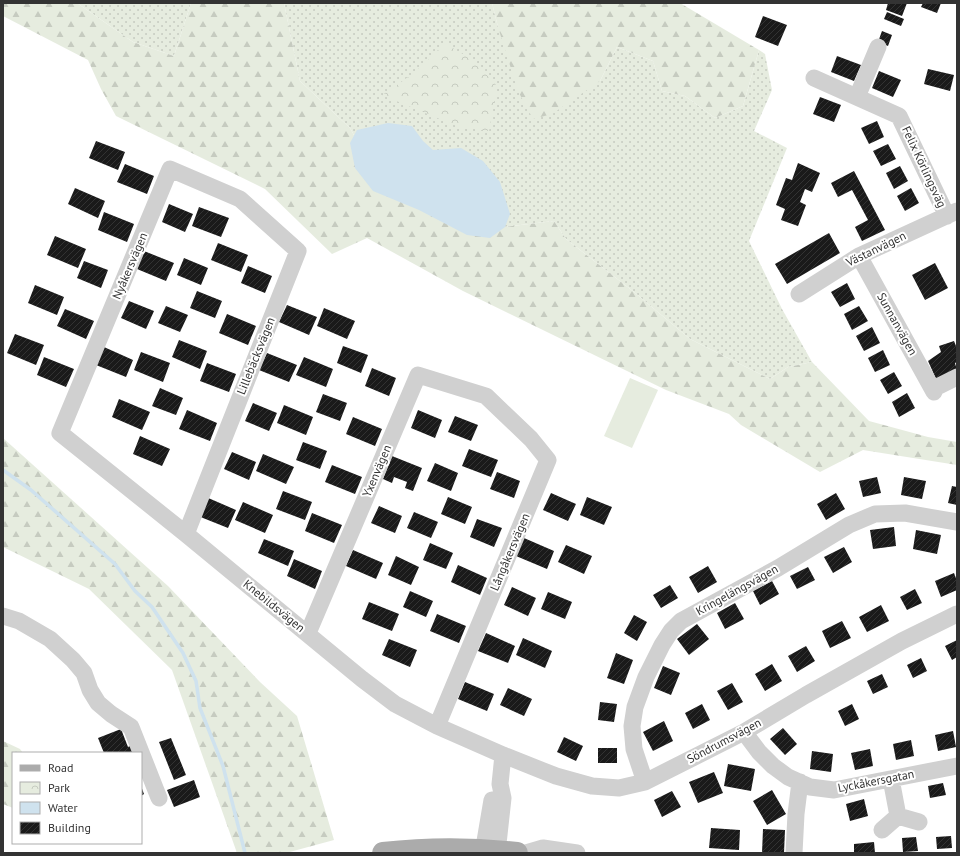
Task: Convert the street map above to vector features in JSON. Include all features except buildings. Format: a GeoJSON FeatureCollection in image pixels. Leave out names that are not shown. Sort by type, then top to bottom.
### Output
{"type":"FeatureCollection","features":[{"type":"Feature","properties":{"kind":"main road"},"geometry":{"type":"LineString","coordinates":[[383,853],[433,849],[495,852]]}},
{"type":"Feature","properties":{"kind":"street"},"geometry":{"type":"LineString","coordinates":[[857,97],[878,47]]}},
{"type":"Feature","properties":{"kind":"street","name":"Felix Körlingsväg"},"geometry":{"type":"LineString","coordinates":[[814,78],[899,116],[952,214]]}},
{"type":"Feature","properties":{"kind":"street","name":"Nyåkersvägen"},"geometry":{"type":"LineString","coordinates":[[60,433],[170,169],[240,199]]}},
{"type":"Feature","properties":{"kind":"street","name":"Lillebäcksvägen"},"geometry":{"type":"LineString","coordinates":[[186,534],[298,251],[240,199]]}},
{"type":"Feature","properties":{"kind":"street","name":"Västanvägen"},"geometry":{"type":"LineString","coordinates":[[799,294],[859,256],[952,214]]}},
{"type":"Feature","properties":{"kind":"street","name":"Sunnanvägen"},"geometry":{"type":"LineString","coordinates":[[859,256],[933,390],[957,377]]}},
{"type":"Feature","properties":{"kind":"street","name":"Yxenvägen"},"geometry":{"type":"LineString","coordinates":[[308,634],[418,375],[486,396]]}},
{"type":"Feature","properties":{"kind":"street","name":"Långåkersvägen"},"geometry":{"type":"LineString","coordinates":[[437,726],[548,460],[531,439],[486,396]]}},
{"type":"Feature","properties":{"kind":"street","name":"Knebildsvägen"},"geometry":{"type":"LineString","coordinates":[[60,433],[186,534],[362,679],[395,704],[437,726],[503,755]]}},
{"type":"Feature","properties":{"kind":"street","name":"Kringelängsvägen"},"geometry":{"type":"LineString","coordinates":[[645,782],[634,748],[632,726],[635,707],[646,677],[662,645],[671,631],[681,621],[778,568],[849,524],[875,514],[905,513],[957,522]]}},
{"type":"Feature","properties":{"kind":"street","name":"Söndrumsvägen"},"geometry":{"type":"LineString","coordinates":[[503,755],[556,776],[592,786],[619,788],[645,782],[744,732],[854,668],[957,614]]}},
{"type":"Feature","properties":{"kind":"street"},"geometry":{"type":"LineString","coordinates":[[3,616],[19,621],[50,639],[73,660],[84,673],[90,690],[98,703],[111,714],[131,727],[141,752]]}},
{"type":"Feature","properties":{"kind":"street","name":"Lyckåkersgatan"},"geometry":{"type":"LineString","coordinates":[[744,732],[759,752],[773,766],[788,777],[810,787],[834,790],[957,766]]}},
{"type":"Feature","properties":{"kind":"street"},"geometry":{"type":"LineString","coordinates":[[142,755],[159,798]]}},
{"type":"Feature","properties":{"kind":"street"},"geometry":{"type":"LineString","coordinates":[[495,852],[492,796],[500,784],[503,755]]}},
{"type":"Feature","properties":{"kind":"street"},"geometry":{"type":"LineString","coordinates":[[891,779],[898,816]]}},
{"type":"Feature","properties":{"kind":"street"},"geometry":{"type":"LineString","coordinates":[[794,853],[796,814],[800,782]]}},
{"type":"Feature","properties":{"kind":"street"},"geometry":{"type":"LineString","coordinates":[[898,816],[919,822]]}},
{"type":"Feature","properties":{"kind":"street"},"geometry":{"type":"LineString","coordinates":[[882,830],[898,816]]}},
{"type":"Feature","properties":{"kind":"street"},"geometry":{"type":"LineString","coordinates":[[526,853],[543,848],[577,853]]}},
{"type":"Feature","properties":{"kind":"green space"},"geometry":{"type":"Polygon","coordinates":[[[3,3],[77,3],[133,42],[174,56],[191,3],[284,3],[300,81],[350,128],[378,179],[488,229],[554,221],[566,239],[634,292],[690,339],[770,379],[788,367],[812,362],[869,421],[928,437],[957,442],[957,465],[863,450],[820,472],[741,425],[729,414],[666,390],[463,291],[367,238],[332,254],[265,189],[116,116],[101,89],[88,60],[3,16],[3,3]]]}},
{"type":"Feature","properties":{"kind":"green space"},"geometry":{"type":"Polygon","coordinates":[[[77,3],[191,3],[174,56],[133,42],[77,3]]]}},
{"type":"Feature","properties":{"kind":"green space"},"geometry":{"type":"Polygon","coordinates":[[[284,3],[492,3],[498,27],[600,81],[617,47],[653,61],[662,91],[685,96],[715,118],[743,106],[759,50],[765,54],[772,90],[754,131],[787,148],[749,241],[782,309],[812,362],[788,367],[770,379],[690,339],[634,292],[566,239],[554,221],[488,229],[378,179],[350,128],[300,81],[284,3]]]}},
{"type":"Feature","properties":{"kind":"green space"},"geometry":{"type":"Polygon","coordinates":[[[492,3],[680,3],[759,50],[743,106],[715,118],[685,96],[662,91],[653,61],[617,47],[600,81],[552,114],[533,119],[518,91],[492,3]]]}},
{"type":"Feature","properties":{"kind":"green space"},"geometry":{"type":"Polygon","coordinates":[[[444,43],[473,60],[497,86],[489,131],[459,127],[382,95],[415,71],[444,43]]]}},
{"type":"Feature","properties":{"kind":"green space"},"geometry":{"type":"Polygon","coordinates":[[[630,378],[658,390],[632,448],[604,436],[630,378]]]}},
{"type":"Feature","properties":{"kind":"green space"},"geometry":{"type":"Polygon","coordinates":[[[3,438],[168,586],[260,682],[297,716],[334,840],[286,853],[237,853],[172,670],[89,589],[3,547],[3,438]]]}},
{"type":"Feature","properties":{"kind":"green space"},"geometry":{"type":"Polygon","coordinates":[[[3,741],[20,749],[22,752],[12,752],[12,808],[3,804],[3,741]]]}},
{"type":"Feature","properties":{"kind":"water"},"geometry":{"type":"Polygon","coordinates":[[[388,123],[412,126],[423,141],[433,150],[461,148],[483,161],[500,182],[510,214],[505,227],[490,238],[467,235],[419,210],[373,191],[355,168],[350,143],[357,130],[388,123]]]}},
{"type":"Feature","properties":{"kind":"waterway"},"geometry":{"type":"LineString","coordinates":[[3,470],[31,490],[115,564],[135,591],[152,607],[183,653],[196,681],[200,708],[223,766],[245,853]]}}]}
